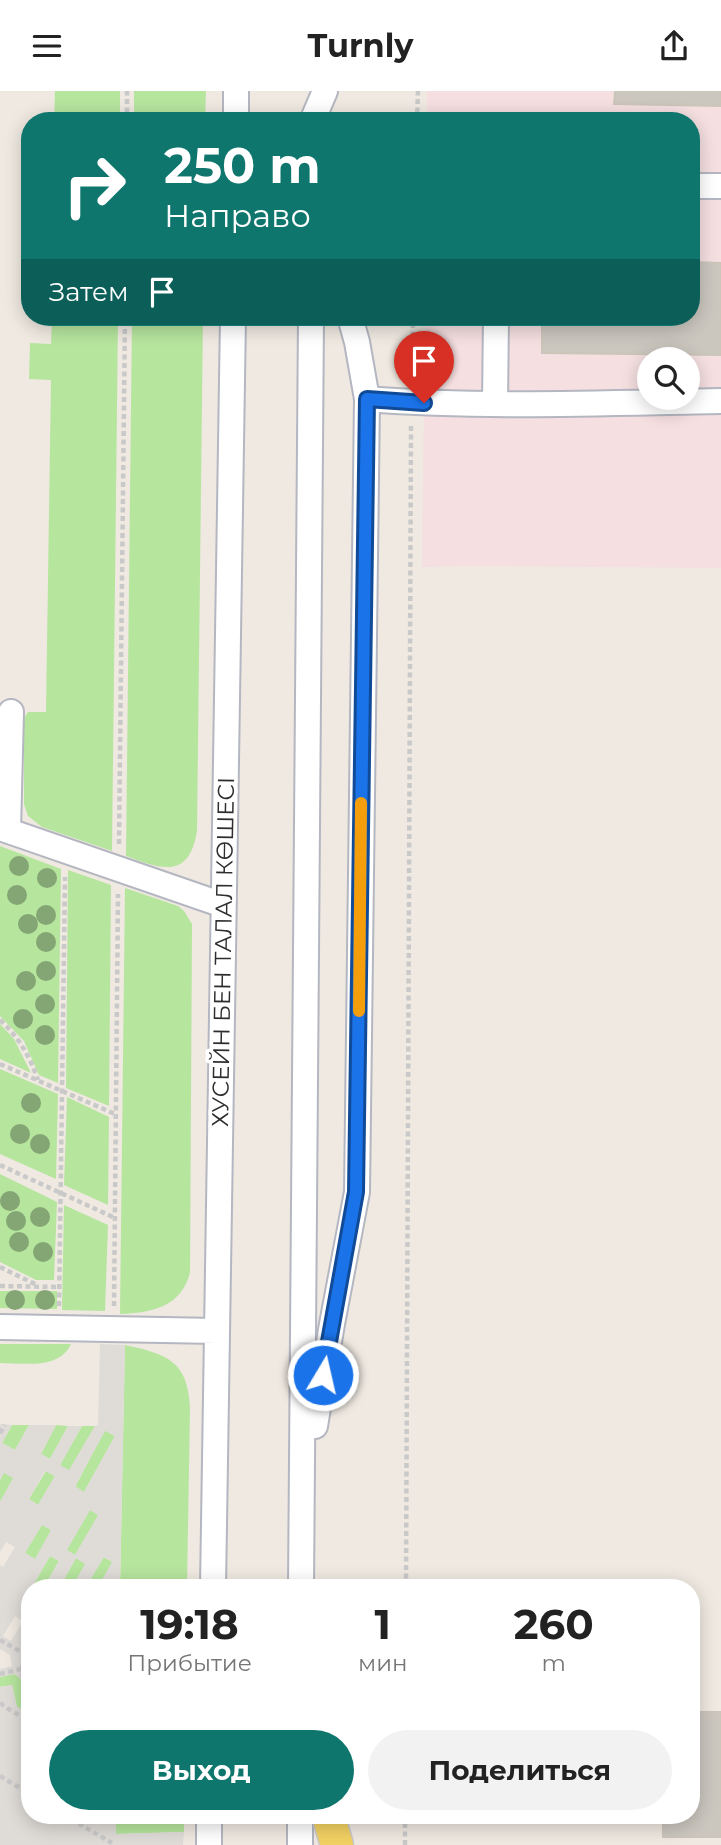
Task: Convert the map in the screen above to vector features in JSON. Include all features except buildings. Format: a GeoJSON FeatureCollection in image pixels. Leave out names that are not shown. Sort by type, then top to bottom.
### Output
{"type":"FeatureCollection","features":[{"type":"Feature","properties":{"kind":"main road"},"geometry":{"type":"LineString","coordinates":[[331,1824],[337,1845]]}},
{"type":"Feature","properties":{"kind":"street"},"geometry":{"type":"LineString","coordinates":[[236,91],[236,112]]}},
{"type":"Feature","properties":{"kind":"street"},"geometry":{"type":"LineString","coordinates":[[313,91],[313,112]]}},
{"type":"Feature","properties":{"kind":"street"},"geometry":{"type":"LineString","coordinates":[[316,112],[325,91]]}},
{"type":"Feature","properties":{"kind":"street"},"geometry":{"type":"LineString","coordinates":[[700,186],[721,186]]}},
{"type":"Feature","properties":{"kind":"street","name":"ХУСЕЙН БЕН ТАЛАЛ КӨШЕСІ"},"geometry":{"type":"LineString","coordinates":[[213,1579],[233,326]]}},
{"type":"Feature","properties":{"kind":"street"},"geometry":{"type":"LineString","coordinates":[[301,1579],[311,326]]}},
{"type":"Feature","properties":{"kind":"street"},"geometry":{"type":"LineString","coordinates":[[303,1502],[356,1192],[367,399],[353,326]]}},
{"type":"Feature","properties":{"kind":"street"},"geometry":{"type":"LineString","coordinates":[[495,404],[496,326]]}},
{"type":"Feature","properties":{"kind":"street"},"geometry":{"type":"LineString","coordinates":[[367,399],[495,404],[721,401]]}},
{"type":"Feature","properties":{"kind":"street"},"geometry":{"type":"LineString","coordinates":[[11,712],[5,765],[4,830],[223,905]]}},
{"type":"Feature","properties":{"kind":"street"},"geometry":{"type":"LineString","coordinates":[[0,1327],[217,1331]]}},
{"type":"Feature","properties":{"kind":"street"},"geometry":{"type":"LineString","coordinates":[[209,1824],[209,1845]]}},
{"type":"Feature","properties":{"kind":"street"},"geometry":{"type":"LineString","coordinates":[[300,1824],[300,1845]]}},
{"type":"Feature","properties":{"kind":"path"},"geometry":{"type":"LineString","coordinates":[[127,91],[127,112]]}},
{"type":"Feature","properties":{"kind":"path"},"geometry":{"type":"LineString","coordinates":[[417,112],[418,91]]}},
{"type":"Feature","properties":{"kind":"path"},"geometry":{"type":"LineString","coordinates":[[119,853],[125,326]]}},
{"type":"Feature","properties":{"kind":"path"},"geometry":{"type":"LineString","coordinates":[[406,1579],[413,326]]}},
{"type":"Feature","properties":{"kind":"path"},"geometry":{"type":"LineString","coordinates":[[59,1328],[65,851]]}},
{"type":"Feature","properties":{"kind":"path"},"geometry":{"type":"LineString","coordinates":[[114,1312],[118,887]]}},
{"type":"Feature","properties":{"kind":"path"},"geometry":{"type":"LineString","coordinates":[[0,1020],[29,1056],[38,1080]]}},
{"type":"Feature","properties":{"kind":"path"},"geometry":{"type":"LineString","coordinates":[[0,1064],[116,1114]]}},
{"type":"Feature","properties":{"kind":"path"},"geometry":{"type":"LineString","coordinates":[[0,1165],[115,1218]]}},
{"type":"Feature","properties":{"kind":"path"},"geometry":{"type":"LineString","coordinates":[[0,1267],[38,1286]]}},
{"type":"Feature","properties":{"kind":"path"},"geometry":{"type":"LineString","coordinates":[[0,1286],[60,1287]]}},
{"type":"Feature","properties":{"kind":"path"},"geometry":{"type":"LineString","coordinates":[[0,1433],[5,1425]]}},
{"type":"Feature","properties":{"kind":"path"},"geometry":{"type":"LineString","coordinates":[[0,1640],[21,1652]]}},
{"type":"Feature","properties":{"kind":"path"},"geometry":{"type":"LineString","coordinates":[[0,1674],[21,1669]]}},
{"type":"Feature","properties":{"kind":"path"},"geometry":{"type":"LineString","coordinates":[[0,1703],[21,1716]]}},
{"type":"Feature","properties":{"kind":"path"},"geometry":{"type":"LineString","coordinates":[[0,1776],[21,1789]]}},
{"type":"Feature","properties":{"kind":"path"},"geometry":{"type":"LineString","coordinates":[[79,1824],[112,1843]]}},
{"type":"Feature","properties":{"kind":"path"},"geometry":{"type":"LineString","coordinates":[[404,1845],[405,1824]]}},
{"type":"Feature","properties":{"kind":"shaded area"},"geometry":{"type":"Polygon","coordinates":[[[427,91],[721,91],[721,568],[422,567],[425,326],[700,326],[700,112],[427,112],[427,91]]]}},
{"type":"Feature","properties":{"kind":"shaded area"},"geometry":{"type":"Polygon","coordinates":[[[100,1344],[125,1345],[120,1579],[102,1579],[112,1562],[104,1557],[91,1579],[77,1579],[85,1564],[76,1558],[64,1579],[49,1579],[59,1561],[50,1556],[37,1579],[21,1579],[21,1620],[15,1616],[3,1636],[11,1641],[21,1624],[21,1682],[14,1674],[0,1677],[0,1669],[12,1666],[10,1655],[0,1649],[0,1565],[3,1567],[15,1547],[6,1542],[0,1552],[0,1502],[13,1478],[4,1473],[0,1480],[0,1424],[12,1425],[2,1443],[15,1450],[29,1425],[56,1425],[41,1454],[50,1459],[68,1426],[82,1426],[60,1465],[69,1470],[98,1425],[100,1344]],[[105,1431],[75,1486],[84,1492],[115,1436],[105,1431]],[[45,1471],[29,1499],[38,1505],[55,1476],[45,1471]],[[90,1510],[67,1550],[75,1555],[98,1515],[90,1510]],[[42,1525],[25,1553],[35,1559],[51,1530],[42,1525]]]}},
{"type":"Feature","properties":{"kind":"shaded area"},"geometry":{"type":"Polygon","coordinates":[[[12,1685],[17,1707],[21,1708],[21,1824],[116,1824],[116,1834],[184,1832],[183,1845],[0,1845],[0,1687],[12,1685]]]}},
{"type":"Feature","properties":{"kind":"green space"},"geometry":{"type":"Polygon","coordinates":[[[55,91],[120,91],[120,112],[54,112],[55,91]]]}},
{"type":"Feature","properties":{"kind":"green space"},"geometry":{"type":"Polygon","coordinates":[[[134,91],[206,91],[205,112],[134,112],[134,91]]]}},
{"type":"Feature","properties":{"kind":"green space"},"geometry":{"type":"Polygon","coordinates":[[[52,326],[118,326],[112,851],[42,827],[28,816],[24,804],[24,718],[28,712],[46,712],[51,380],[29,379],[30,343],[51,344],[52,326]]]}},
{"type":"Feature","properties":{"kind":"green space"},"geometry":{"type":"Polygon","coordinates":[[[132,326],[203,326],[197,831],[187,857],[172,867],[162,867],[126,856],[132,326]]]}},
{"type":"Feature","properties":{"kind":"green space"},"geometry":{"type":"Polygon","coordinates":[[[0,846],[61,869],[58,1083],[39,1075],[24,1041],[0,1016],[0,846]]]}},
{"type":"Feature","properties":{"kind":"green space"},"geometry":{"type":"Polygon","coordinates":[[[68,870],[111,885],[109,1106],[66,1088],[68,870]]]}},
{"type":"Feature","properties":{"kind":"green space"},"geometry":{"type":"Polygon","coordinates":[[[125,888],[178,906],[192,924],[190,1272],[180,1293],[164,1306],[143,1312],[120,1314],[125,888]]]}},
{"type":"Feature","properties":{"kind":"green space"},"geometry":{"type":"Polygon","coordinates":[[[0,1024],[14,1039],[31,1073],[0,1059],[0,1024]]]}},
{"type":"Feature","properties":{"kind":"green space"},"geometry":{"type":"Polygon","coordinates":[[[0,1069],[58,1094],[56,1179],[0,1154],[0,1069]]]}},
{"type":"Feature","properties":{"kind":"green space"},"geometry":{"type":"Polygon","coordinates":[[[67,1097],[109,1117],[108,1205],[64,1185],[67,1097]]]}},
{"type":"Feature","properties":{"kind":"green space"},"geometry":{"type":"Polygon","coordinates":[[[0,1174],[57,1202],[54,1280],[36,1280],[0,1262],[0,1174]]]}},
{"type":"Feature","properties":{"kind":"green space"},"geometry":{"type":"Polygon","coordinates":[[[64,1205],[108,1225],[105,1311],[62,1310],[64,1205]]]}},
{"type":"Feature","properties":{"kind":"green space"},"geometry":{"type":"Polygon","coordinates":[[[0,1291],[57,1291],[57,1309],[0,1308],[0,1291]]]}},
{"type":"Feature","properties":{"kind":"green space"},"geometry":{"type":"Polygon","coordinates":[[[0,1344],[71,1344],[58,1358],[30,1364],[0,1363],[0,1344]]]}},
{"type":"Feature","properties":{"kind":"green space"},"geometry":{"type":"Polygon","coordinates":[[[125,1345],[163,1356],[179,1369],[185,1379],[190,1408],[187,1579],[120,1579],[125,1345]]]}},
{"type":"Feature","properties":{"kind":"green space"},"geometry":{"type":"Polygon","coordinates":[[[12,1425],[29,1425],[15,1450],[2,1443],[12,1425]]]}},
{"type":"Feature","properties":{"kind":"green space"},"geometry":{"type":"Polygon","coordinates":[[[56,1425],[68,1426],[50,1459],[41,1454],[56,1425]]]}},
{"type":"Feature","properties":{"kind":"green space"},"geometry":{"type":"Polygon","coordinates":[[[82,1426],[95,1426],[69,1471],[60,1465],[82,1426]]]}},
{"type":"Feature","properties":{"kind":"green space"},"geometry":{"type":"Polygon","coordinates":[[[105,1430],[115,1436],[84,1492],[75,1487],[105,1430]]]}},
{"type":"Feature","properties":{"kind":"green space"},"geometry":{"type":"Polygon","coordinates":[[[46,1471],[55,1476],[38,1505],[29,1499],[46,1471]]]}},
{"type":"Feature","properties":{"kind":"green space"},"geometry":{"type":"Polygon","coordinates":[[[4,1472],[14,1478],[0,1502],[0,1480],[4,1472]]]}},
{"type":"Feature","properties":{"kind":"green space"},"geometry":{"type":"Polygon","coordinates":[[[90,1510],[99,1515],[75,1555],[66,1550],[90,1510]]]}},
{"type":"Feature","properties":{"kind":"green space"},"geometry":{"type":"Polygon","coordinates":[[[42,1524],[52,1530],[35,1559],[25,1553],[42,1524]]]}},
{"type":"Feature","properties":{"kind":"green space"},"geometry":{"type":"Polygon","coordinates":[[[50,1556],[59,1561],[49,1579],[37,1579],[50,1556]]]}},
{"type":"Feature","properties":{"kind":"green space"},"geometry":{"type":"Polygon","coordinates":[[[103,1557],[113,1562],[103,1579],[91,1579],[103,1557]]]}},
{"type":"Feature","properties":{"kind":"green space"},"geometry":{"type":"Polygon","coordinates":[[[76,1558],[86,1564],[77,1579],[64,1579],[76,1558]]]}},
{"type":"Feature","properties":{"kind":"green space"},"geometry":{"type":"Polygon","coordinates":[[[14,1674],[21,1678],[21,1709],[17,1707],[12,1685],[0,1687],[0,1677],[14,1674]]]}},
{"type":"Feature","properties":{"kind":"green space"},"geometry":{"type":"Polygon","coordinates":[[[116,1824],[184,1824],[184,1832],[115,1834],[116,1824]]]}},
{"type":"Feature","properties":{"kind":"slow traffic"},"geometry":{"type":"LineString","coordinates":[[359,1011],[361,803]]}},
{"type":"Feature","properties":{"kind":"route"},"geometry":{"type":"LineString","coordinates":[[323,1375],[356,1192],[367,399],[424,403]]}}]}
